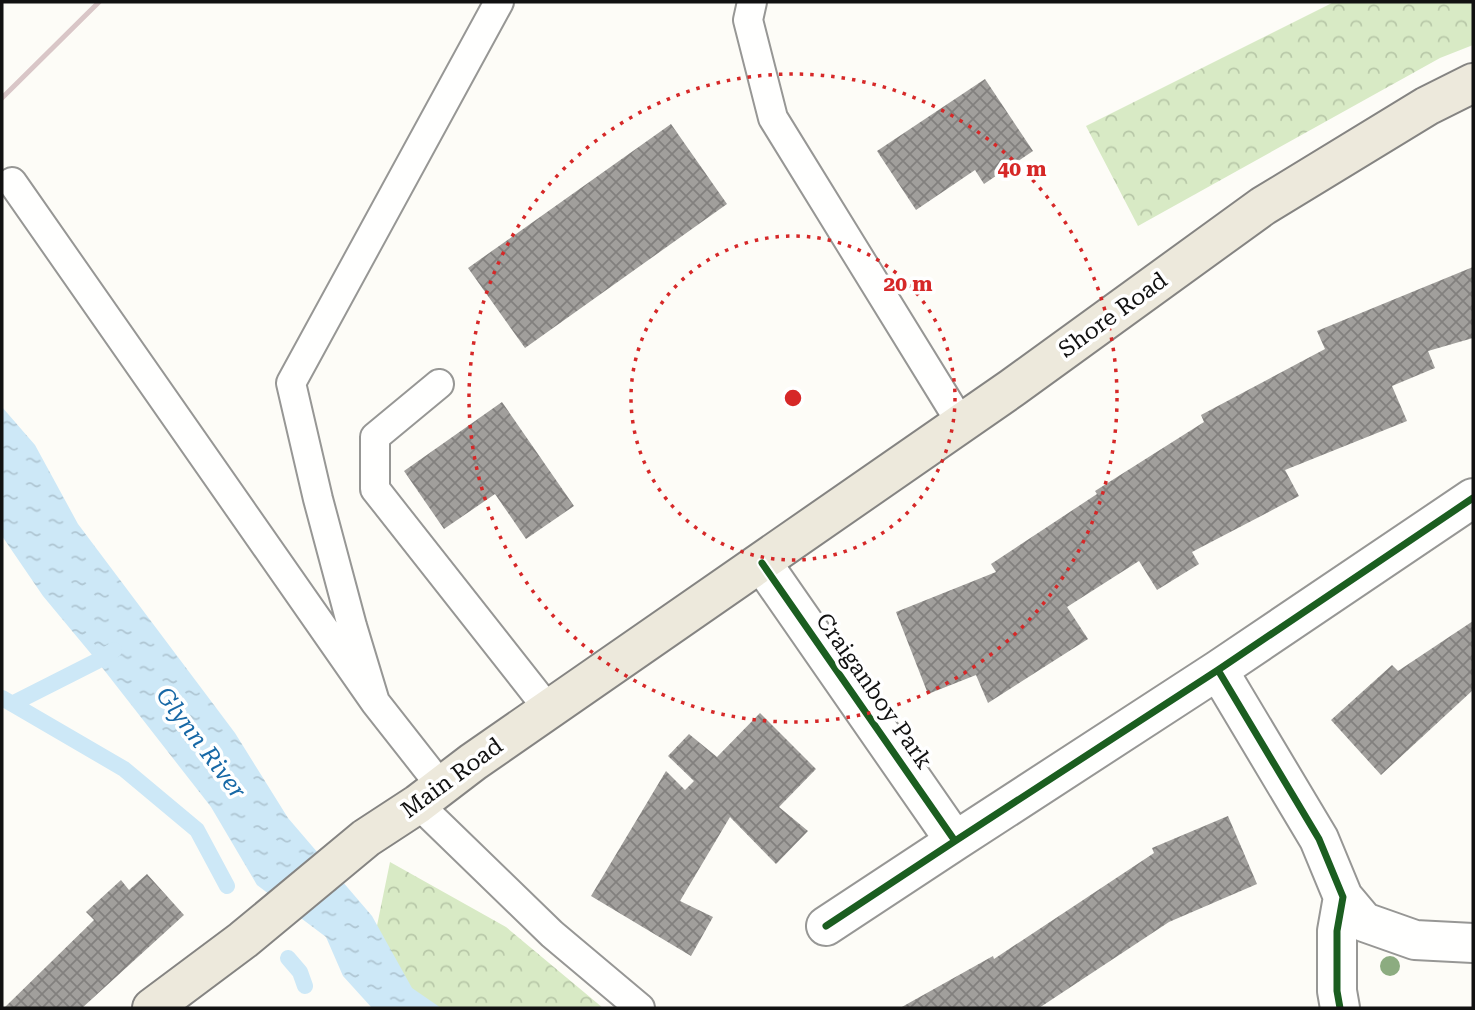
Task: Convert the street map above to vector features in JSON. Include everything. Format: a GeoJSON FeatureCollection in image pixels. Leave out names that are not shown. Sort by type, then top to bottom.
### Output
{"type":"FeatureCollection","features":[{"type":"Feature","properties":{"kind":"main road","name":"Shore Road"},"geometry":{"type":"LineString","coordinates":[[762,562],[961,424],[1263,206],[1427,106],[1473,83]]}},
{"type":"Feature","properties":{"kind":"main road","name":"Main Road"},"geometry":{"type":"LineString","coordinates":[[152,1008],[243,940],[366,838],[762,562]]}},
{"type":"Feature","properties":{"kind":"street"},"geometry":{"type":"LineString","coordinates":[[827,926],[1218,670],[1473,498]]}},
{"type":"Feature","properties":{"kind":"street","name":"Craiganboy Park"},"geometry":{"type":"LineString","coordinates":[[762,562],[955,841]]}},
{"type":"Feature","properties":{"kind":"street"},"geometry":{"type":"LineString","coordinates":[[1218,670],[1319,839],[1343,897],[1364,922],[1415,940],[1473,943]]}},
{"type":"Feature","properties":{"kind":"street"},"geometry":{"type":"LineString","coordinates":[[1340,1008],[1337,991],[1337,931],[1343,897]]}},
{"type":"Feature","properties":{"kind":"lane"},"geometry":{"type":"LineString","coordinates":[[374,702],[321,511],[291,383],[499,2]]}},
{"type":"Feature","properties":{"kind":"lane"},"geometry":{"type":"LineString","coordinates":[[752,2],[748,20],[773,118],[961,424]]}},
{"type":"Feature","properties":{"kind":"lane"},"geometry":{"type":"LineString","coordinates":[[12,182],[374,702],[430,795],[552,934],[640,1008]]}},
{"type":"Feature","properties":{"kind":"lane"},"geometry":{"type":"LineString","coordinates":[[439,384],[375,437],[375,489],[548,710]]}},
{"type":"Feature","properties":{"kind":"green space"},"geometry":{"type":"Polygon","coordinates":[[[1334,2],[1473,2],[1473,45],[1440,58],[1138,226],[1086,126],[1334,2]]]}},
{"type":"Feature","properties":{"kind":"green space"},"geometry":{"type":"Polygon","coordinates":[[[390,862],[506,927],[603,1008],[371,1008],[371,955],[390,862]]]}},
{"type":"Feature","properties":{"kind":"water","name":"Glynn River"},"geometry":{"type":"Polygon","coordinates":[[[2,407],[35,445],[78,524],[235,733],[288,818],[372,916],[412,988],[441,1008],[372,1008],[343,976],[326,937],[257,885],[211,807],[43,596],[2,536],[2,407]]]}},
{"type":"Feature","properties":{"kind":"building"},"geometry":{"type":"Polygon","coordinates":[[[985,79],[1033,151],[984,184],[975,170],[916,210],[877,151],[985,79]]]}},
{"type":"Feature","properties":{"kind":"building"},"geometry":{"type":"Polygon","coordinates":[[[671,124],[727,204],[525,348],[468,268],[671,124]]]}},
{"type":"Feature","properties":{"kind":"building"},"geometry":{"type":"Polygon","coordinates":[[[1473,267],[1473,338],[1428,351],[1435,368],[1392,386],[1407,421],[1285,470],[1299,496],[1192,552],[1199,564],[1157,590],[1139,561],[1067,607],[1088,639],[988,703],[976,675],[928,694],[896,612],[996,572],[991,564],[1097,494],[1095,491],[1204,422],[1201,415],[1325,349],[1317,331],[1473,267]]]}},
{"type":"Feature","properties":{"kind":"building"},"geometry":{"type":"Polygon","coordinates":[[[502,402],[574,506],[526,539],[495,494],[444,529],[404,471],[502,402]]]}},
{"type":"Feature","properties":{"kind":"building"},"geometry":{"type":"Polygon","coordinates":[[[1473,621],[1473,690],[1381,775],[1331,720],[1392,665],[1398,671],[1473,621]]]}},
{"type":"Feature","properties":{"kind":"building"},"geometry":{"type":"Polygon","coordinates":[[[760,713],[816,769],[779,807],[808,831],[776,864],[730,817],[680,901],[713,917],[691,956],[591,896],[666,771],[685,790],[694,781],[668,756],[689,734],[717,757],[760,713]]]}},
{"type":"Feature","properties":{"kind":"building"},"geometry":{"type":"Polygon","coordinates":[[[1228,816],[1257,884],[1169,922],[1039,1008],[900,1008],[993,956],[994,959],[1154,853],[1152,848],[1228,816]]]}},
{"type":"Feature","properties":{"kind":"building"},"geometry":{"type":"Polygon","coordinates":[[[147,874],[184,915],[82,1008],[4,1008],[94,920],[86,912],[121,880],[129,890],[147,874]]]}},
{"type":"Feature","properties":{"kind":"waterway"},"geometry":{"type":"LineString","coordinates":[[12,704],[114,650]]}},
{"type":"Feature","properties":{"kind":"waterway"},"geometry":{"type":"LineString","coordinates":[[2,698],[124,769],[197,830],[227,886]]}},
{"type":"Feature","properties":{"kind":"waterway"},"geometry":{"type":"LineString","coordinates":[[288,958],[300,972],[305,986]]}},
{"type":"Feature","properties":{"kind":"railway"},"geometry":{"type":"LineString","coordinates":[[2,98],[99,2]]}},
{"type":"Feature","properties":{"kind":"cycle path"},"geometry":{"type":"LineString","coordinates":[[826,926],[1218,670],[1473,498]]}},
{"type":"Feature","properties":{"kind":"cycle path"},"geometry":{"type":"LineString","coordinates":[[762,563],[955,841]]}},
{"type":"Feature","properties":{"kind":"cycle path"},"geometry":{"type":"LineString","coordinates":[[1218,670],[1319,839],[1343,897],[1337,931],[1337,991],[1340,1008]]}}]}
